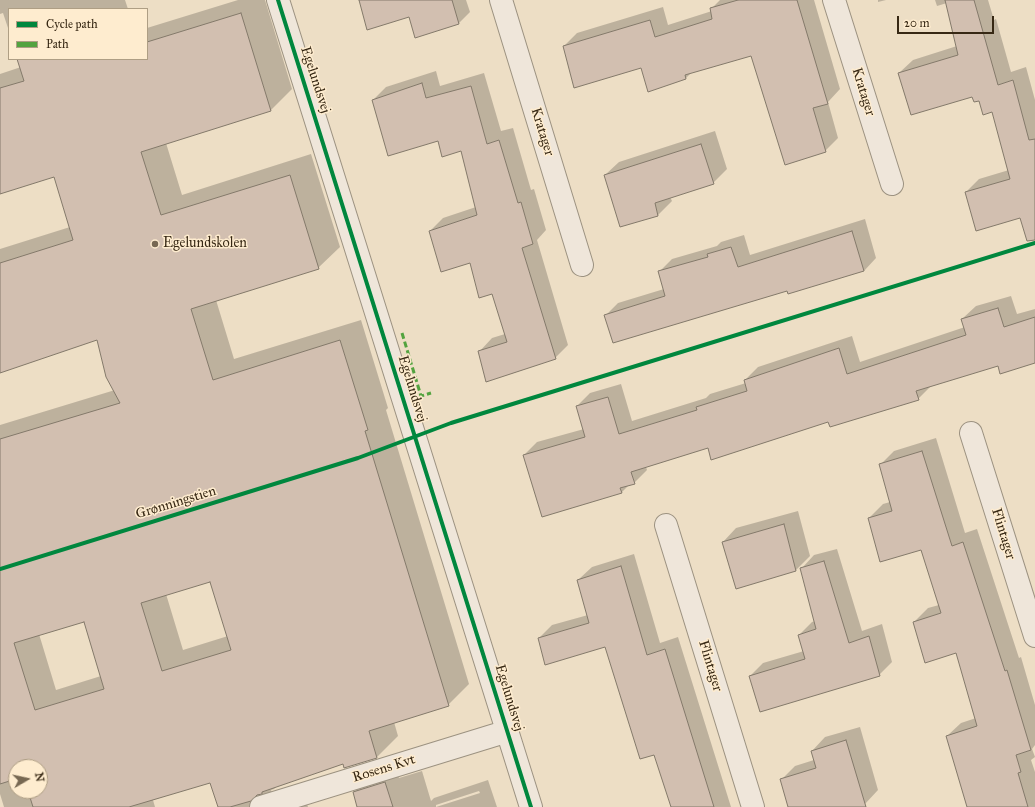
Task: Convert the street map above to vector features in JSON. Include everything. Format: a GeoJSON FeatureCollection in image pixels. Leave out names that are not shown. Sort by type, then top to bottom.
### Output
{"type":"FeatureCollection","features":[{"type":"Feature","properties":{"kind":"street","name":"Egelundsvej"},"geometry":{"type":"LineString","coordinates":[[278,0],[531,807]]}},
{"type":"Feature","properties":{"kind":"street","name":"Kratager"},"geometry":{"type":"LineString","coordinates":[[501,0],[582,265]]}},
{"type":"Feature","properties":{"kind":"street","name":"Kratager"},"geometry":{"type":"LineString","coordinates":[[834,0],[892,184]]}},
{"type":"Feature","properties":{"kind":"street","name":"Flintager"},"geometry":{"type":"LineString","coordinates":[[971,432],[1035,636]]}},
{"type":"Feature","properties":{"kind":"street","name":"Flintager"},"geometry":{"type":"LineString","coordinates":[[666,525],[753,807]]}},
{"type":"Feature","properties":{"kind":"street","name":"Rosens Kvt"},"geometry":{"type":"LineString","coordinates":[[261,807],[508,731]]}},
{"type":"Feature","properties":{"kind":"building"},"geometry":{"type":"Polygon","coordinates":[[[359,0],[452,0],[459,24],[415,38],[409,17],[367,30],[359,0]]]}},
{"type":"Feature","properties":{"kind":"building"},"geometry":{"type":"Polygon","coordinates":[[[738,0],[797,0],[828,104],[813,108],[826,152],[785,165],[751,56],[685,75],[686,79],[648,92],[641,68],[574,88],[563,46],[650,20],[655,37],[712,19],[710,8],[738,0]]]}},
{"type":"Feature","properties":{"kind":"building"},"geometry":{"type":"Polygon","coordinates":[[[945,0],[974,0],[998,85],[1013,80],[1029,140],[1035,139],[1035,240],[1027,241],[1020,218],[976,231],[965,192],[1010,179],[992,112],[983,115],[979,101],[974,102],[972,97],[911,115],[898,73],[958,55],[945,0]]]}},
{"type":"Feature","properties":{"kind":"building"},"geometry":{"type":"Polygon","coordinates":[[[241,13],[271,111],[141,152],[161,215],[290,175],[319,269],[191,309],[213,380],[340,340],[368,430],[365,431],[449,706],[369,731],[377,758],[344,768],[343,764],[262,792],[262,794],[257,795],[251,801],[230,807],[218,807],[210,783],[129,807],[33,807],[30,799],[48,799],[48,759],[8,759],[8,782],[0,784],[0,439],[120,403],[106,377],[97,340],[0,373],[0,263],[73,240],[54,177],[0,194],[0,88],[24,81],[17,60],[148,60],[148,42],[241,13]],[[210,582],[141,603],[162,671],[231,650],[210,582]],[[84,622],[14,643],[35,710],[104,689],[84,622]]]}},
{"type":"Feature","properties":{"kind":"building"},"geometry":{"type":"Polygon","coordinates":[[[422,83],[426,98],[471,86],[487,144],[499,140],[518,203],[521,202],[533,244],[522,248],[556,359],[486,382],[478,351],[507,342],[492,294],[479,298],[470,263],[441,272],[429,231],[477,215],[461,151],[442,157],[438,141],[388,156],[372,100],[422,83]]]}},
{"type":"Feature","properties":{"kind":"building"},"geometry":{"type":"Polygon","coordinates":[[[701,144],[714,184],[655,203],[658,216],[620,227],[604,175],[701,144]]]}},
{"type":"Feature","properties":{"kind":"building"},"geometry":{"type":"Polygon","coordinates":[[[852,231],[864,271],[788,294],[787,291],[613,343],[604,315],[665,296],[658,271],[708,257],[707,254],[731,247],[738,267],[852,231]]]}},
{"type":"Feature","properties":{"kind":"building"},"geometry":{"type":"Polygon","coordinates":[[[998,308],[1004,327],[1035,317],[1035,363],[1000,374],[998,366],[916,391],[919,400],[830,427],[828,422],[711,460],[708,448],[631,472],[635,484],[620,488],[622,493],[542,517],[523,455],[585,437],[576,406],[608,397],[619,434],[697,410],[696,407],[747,391],[744,380],[839,348],[847,374],[966,335],[961,319],[998,308]]]}},
{"type":"Feature","properties":{"kind":"building"},"geometry":{"type":"Polygon","coordinates":[[[922,451],[952,546],[963,542],[1005,671],[1007,670],[1031,750],[1016,755],[1021,772],[1018,773],[1028,807],[967,807],[946,736],[977,726],[956,653],[925,663],[913,622],[941,613],[921,550],[880,562],[868,518],[892,511],[879,464],[922,451]]]}},
{"type":"Feature","properties":{"kind":"building"},"geometry":{"type":"Polygon","coordinates":[[[784,524],[796,571],[736,589],[722,542],[784,524]]]}},
{"type":"Feature","properties":{"kind":"building"},"geometry":{"type":"Polygon","coordinates":[[[824,561],[849,643],[869,636],[880,676],[760,712],[749,676],[805,659],[798,635],[816,629],[800,568],[824,561]]]}},
{"type":"Feature","properties":{"kind":"building"},"geometry":{"type":"Polygon","coordinates":[[[621,566],[647,655],[665,649],[714,807],[671,807],[654,755],[640,759],[605,647],[545,665],[538,638],[589,623],[577,580],[621,566]]]}},
{"type":"Feature","properties":{"kind":"building"},"geometry":{"type":"Polygon","coordinates":[[[846,740],[866,807],[788,807],[780,779],[816,768],[811,751],[846,740]]]}},
{"type":"Feature","properties":{"kind":"building"},"geometry":{"type":"Polygon","coordinates":[[[385,782],[393,807],[357,807],[353,792],[385,782]]]}},
{"type":"Feature","properties":{"kind":"marked path"},"geometry":{"type":"LineString","coordinates":[[402,333],[421,396],[431,393]]}},
{"type":"Feature","properties":{"kind":"cycle path"},"geometry":{"type":"LineString","coordinates":[[278,0],[531,807]]}},
{"type":"Feature","properties":{"kind":"cycle path","name":"Grønningstien"},"geometry":{"type":"LineString","coordinates":[[0,569],[358,458],[451,423],[1035,243]]}},
{"type":"Feature","properties":{"kind":"place","name":"Egelundskolen"},"geometry":{"type":"Point","coordinates":[155,244]}}]}
